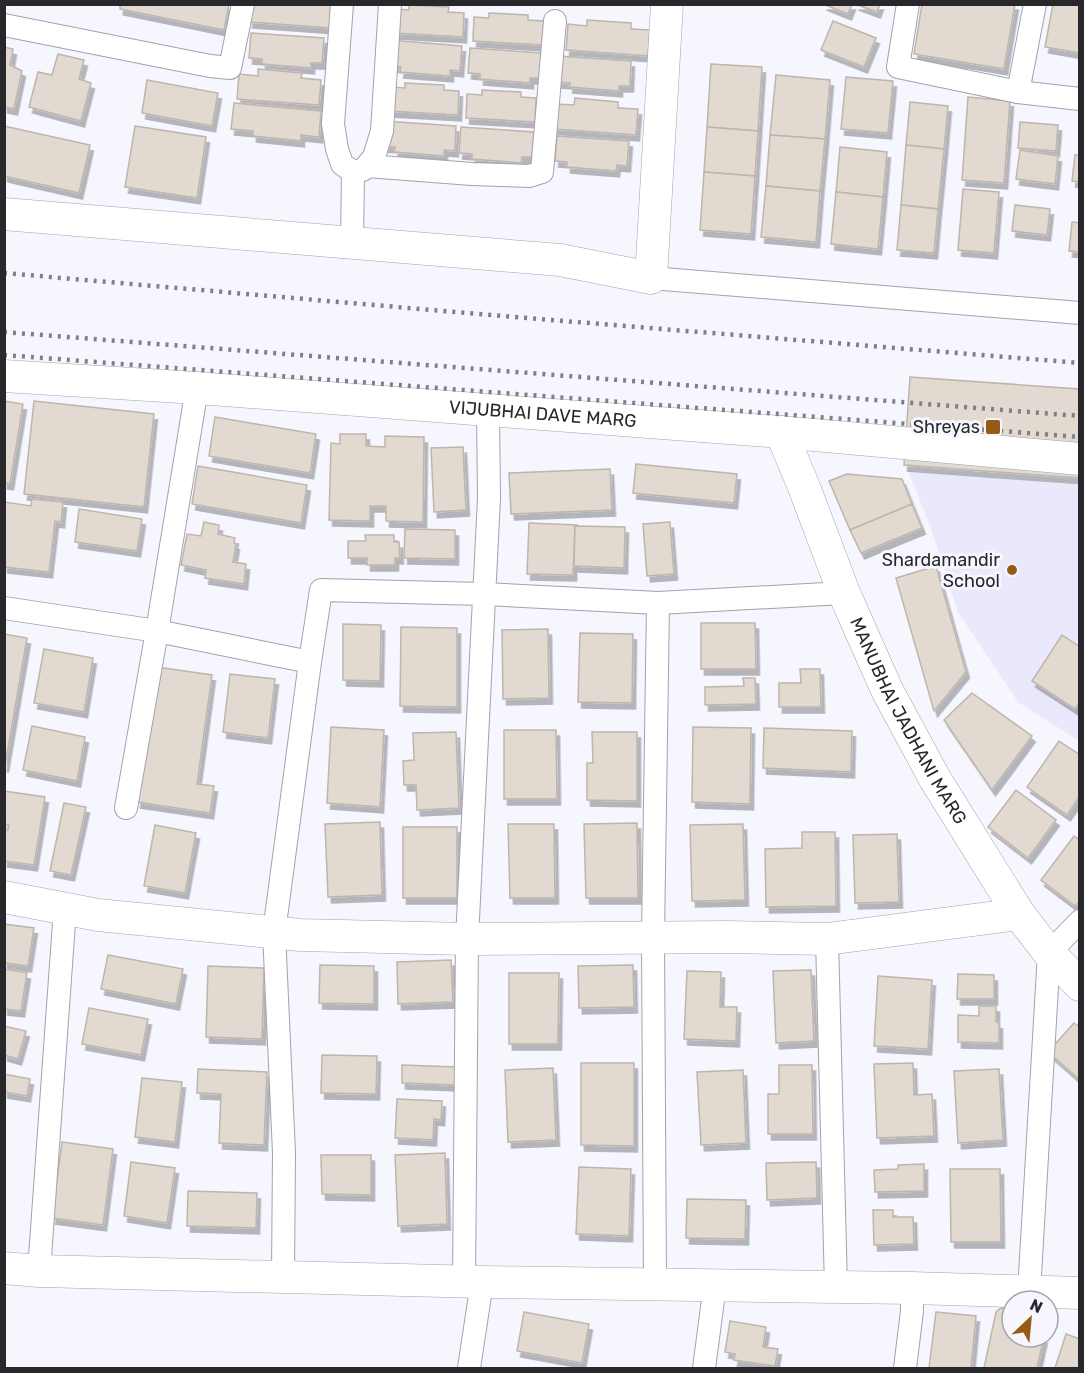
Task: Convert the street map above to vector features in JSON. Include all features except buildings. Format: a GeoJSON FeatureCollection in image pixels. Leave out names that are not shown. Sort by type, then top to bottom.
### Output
{"type":"FeatureCollection","features":[{"type":"Feature","properties":{"kind":"street"},"geometry":{"type":"LineString","coordinates":[[4,25],[230,68],[243,4]]}},
{"type":"Feature","properties":{"kind":"street"},"geometry":{"type":"LineString","coordinates":[[342,4],[333,124],[342,164],[360,169],[529,176],[542,172],[555,21]]}},
{"type":"Feature","properties":{"kind":"street"},"geometry":{"type":"LineString","coordinates":[[352,243],[360,169],[374,157],[382,131],[390,4]]}},
{"type":"Feature","properties":{"kind":"street"},"geometry":{"type":"LineString","coordinates":[[651,278],[667,4]]}},
{"type":"Feature","properties":{"kind":"street"},"geometry":{"type":"LineString","coordinates":[[908,4],[897,67],[1018,92],[1080,99]]}},
{"type":"Feature","properties":{"kind":"street"},"geometry":{"type":"LineString","coordinates":[[1018,92],[1035,4]]}},
{"type":"Feature","properties":{"kind":"street"},"geometry":{"type":"LineString","coordinates":[[4,214],[560,260],[651,278],[1080,313]]}},
{"type":"Feature","properties":{"kind":"street","name":"VIJUBHAI DAVE MARG"},"geometry":{"type":"LineString","coordinates":[[4,376],[197,388],[780,432],[1080,459]]}},
{"type":"Feature","properties":{"kind":"street"},"geometry":{"type":"LineString","coordinates":[[126,808],[197,388]]}},
{"type":"Feature","properties":{"kind":"street"},"geometry":{"type":"LineString","coordinates":[[469,1368],[473,1282],[467,939],[489,498],[488,410]]}},
{"type":"Feature","properties":{"kind":"street","name":"MANUBHAI JADHANI MARG"},"geometry":{"type":"LineString","coordinates":[[780,432],[804,487],[844,593],[887,690],[930,769],[1019,914],[1049,953],[1080,985]]}},
{"type":"Feature","properties":{"kind":"street"},"geometry":{"type":"LineString","coordinates":[[283,1277],[284,1153],[274,932],[321,590],[484,594],[658,603],[844,593]]}},
{"type":"Feature","properties":{"kind":"street"},"geometry":{"type":"LineString","coordinates":[[655,1285],[653,937],[658,603]]}},
{"type":"Feature","properties":{"kind":"street"},"geometry":{"type":"LineString","coordinates":[[4,608],[157,631],[310,662]]}},
{"type":"Feature","properties":{"kind":"street"},"geometry":{"type":"LineString","coordinates":[[4,897],[98,915],[300,935],[467,939],[727,937],[827,939],[1019,914]]}},
{"type":"Feature","properties":{"kind":"street"},"geometry":{"type":"LineString","coordinates":[[39,1270],[65,909]]}},
{"type":"Feature","properties":{"kind":"street"},"geometry":{"type":"LineString","coordinates":[[1029,1289],[1049,953],[1080,921]]}},
{"type":"Feature","properties":{"kind":"street"},"geometry":{"type":"LineString","coordinates":[[827,939],[836,1287]]}},
{"type":"Feature","properties":{"kind":"street"},"geometry":{"type":"LineString","coordinates":[[4,1268],[473,1282],[1000,1291]]}},
{"type":"Feature","properties":{"kind":"street"},"geometry":{"type":"LineString","coordinates":[[704,1368],[715,1285]]}},
{"type":"Feature","properties":{"kind":"street"},"geometry":{"type":"LineString","coordinates":[[904,1368],[912,1311],[912,1288]]}},
{"type":"Feature","properties":{"kind":"street"},"geometry":{"type":"LineString","coordinates":[[1060,1293],[1080,1293]]}},
{"type":"Feature","properties":{"kind":"shaded area","name":"Shardamandir School"},"geometry":{"type":"Polygon","coordinates":[[[908,471],[1079,485],[1079,741],[1018,702],[958,612],[931,528],[908,471]]]}},
{"type":"Feature","properties":{"kind":"railway"},"geometry":{"type":"LineString","coordinates":[[4,273],[1080,363]]}},
{"type":"Feature","properties":{"kind":"railway"},"geometry":{"type":"LineString","coordinates":[[4,332],[1080,416]]}},
{"type":"Feature","properties":{"kind":"railway"},"geometry":{"type":"LineString","coordinates":[[4,355],[1080,437]]}},
{"type":"Feature","properties":{"kind":"place","name":"Shreyas"},"geometry":{"type":"Point","coordinates":[993,427]}},
{"type":"Feature","properties":{"kind":"place","name":"Shardamandir School"},"geometry":{"type":"Point","coordinates":[1012,570]}}]}
